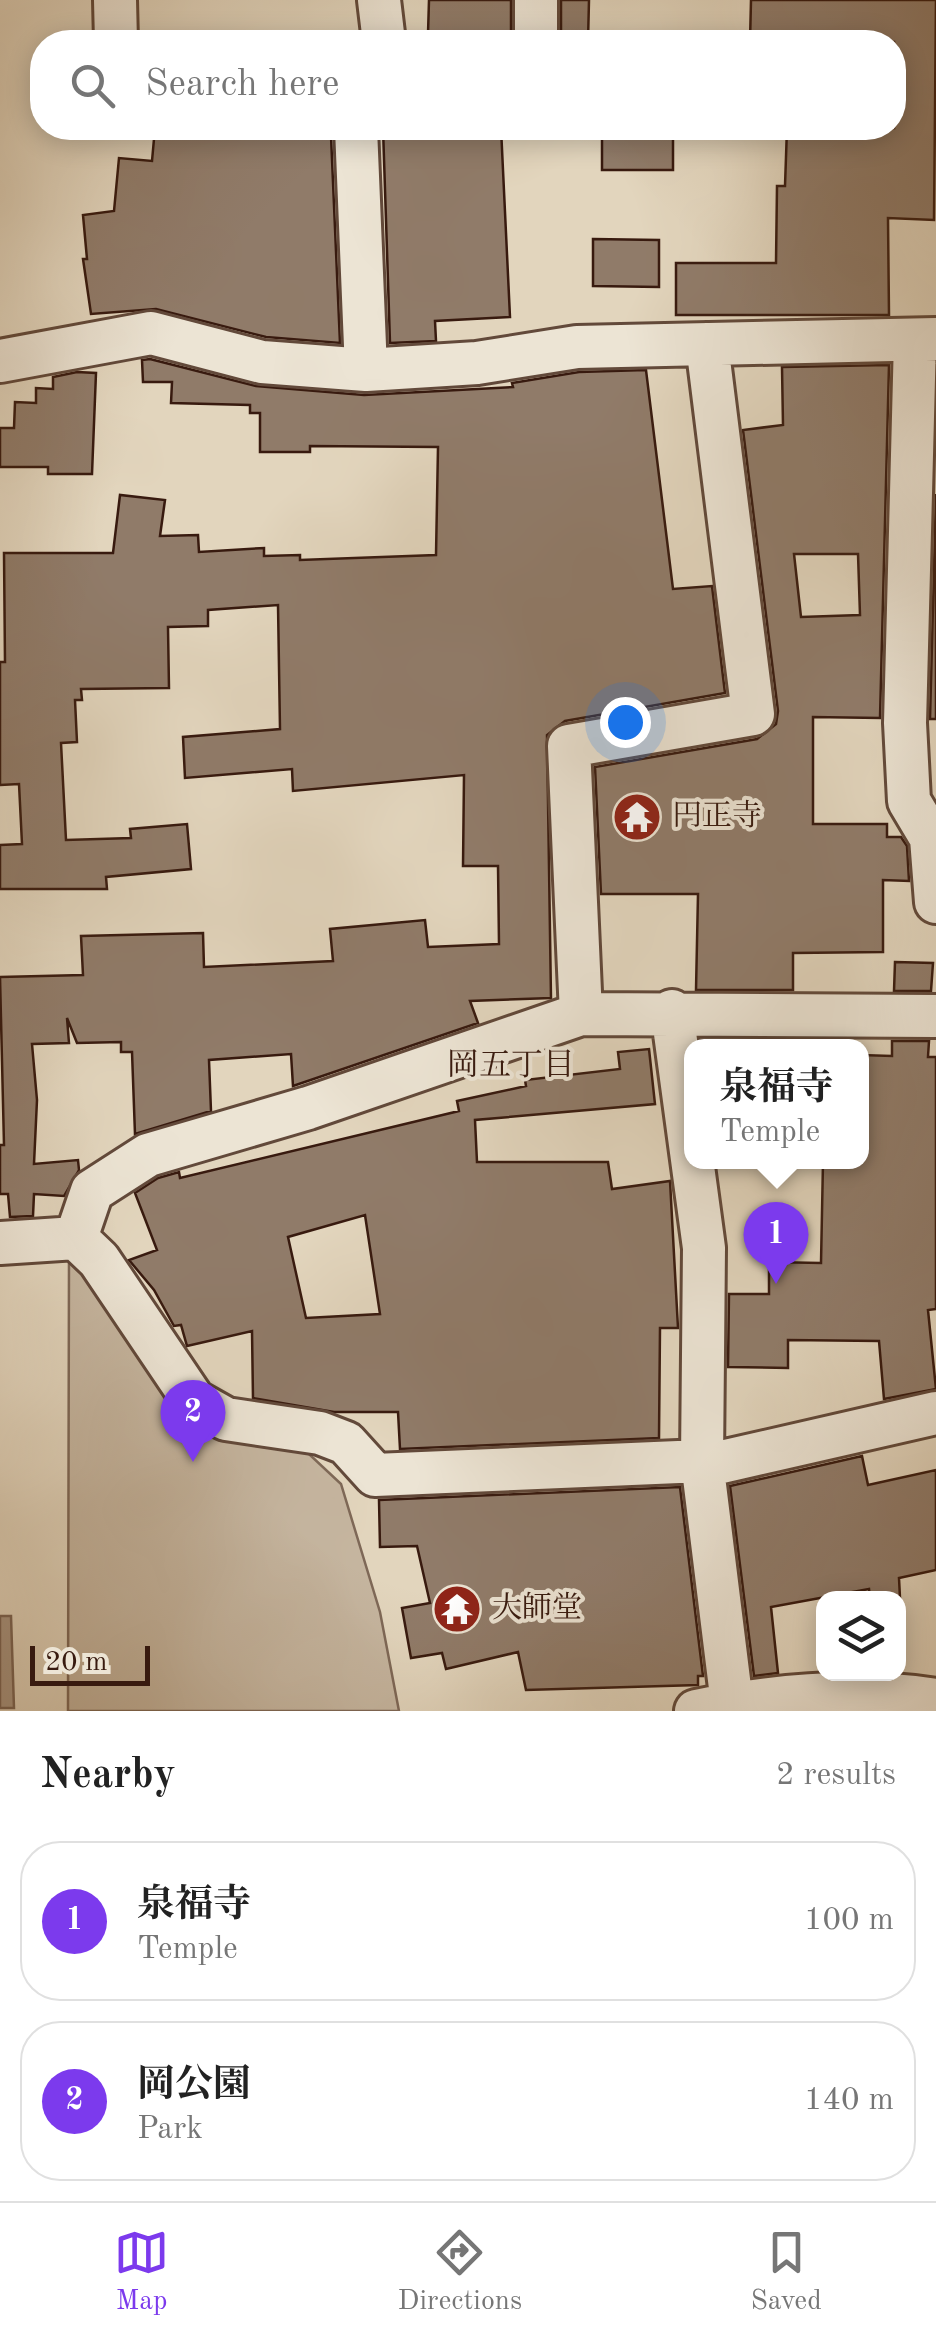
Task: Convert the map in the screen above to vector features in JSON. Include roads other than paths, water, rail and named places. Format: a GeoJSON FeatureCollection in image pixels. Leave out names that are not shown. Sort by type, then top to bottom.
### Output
{"type":"FeatureCollection","features":[{"type":"Feature","properties":{"kind":"street"},"geometry":{"type":"LineString","coordinates":[[115,0],[116,30]]}},
{"type":"Feature","properties":{"kind":"street"},"geometry":{"type":"LineString","coordinates":[[379,0],[383,30]]}},
{"type":"Feature","properties":{"kind":"street"},"geometry":{"type":"LineString","coordinates":[[536,0],[536,30]]}},
{"type":"Feature","properties":{"kind":"street"},"geometry":{"type":"LineString","coordinates":[[356,140],[366,370]]}},
{"type":"Feature","properties":{"kind":"street"},"geometry":{"type":"LineString","coordinates":[[0,361],[151,333],[262,362],[366,370],[477,363],[577,347],[926,340],[905,722],[910,801],[931,838],[936,902]]}},
{"type":"Feature","properties":{"kind":"street"},"geometry":{"type":"LineString","coordinates":[[580,1014],[569,746],[753,714],[708,344]]}},
{"type":"Feature","properties":{"kind":"street"},"geometry":{"type":"LineString","coordinates":[[672,1011],[684,1100]]}},
{"type":"Feature","properties":{"kind":"street"},"geometry":{"type":"LineString","coordinates":[[76,1238],[92,1190],[148,1155],[308,1108],[580,1014],[672,1011],[936,1016]]}},
{"type":"Feature","properties":{"kind":"street"},"geometry":{"type":"LineString","coordinates":[[693,1169],[704,1248],[703,1464],[714,1707],[896,1694],[936,1700]]}},
{"type":"Feature","properties":{"kind":"street"},"geometry":{"type":"LineString","coordinates":[[0,1243],[76,1238],[99,1260],[194,1401],[226,1420],[320,1433],[346,1443],[375,1474],[703,1464],[936,1413]]}},
{"type":"Feature","properties":{"kind":"place","name":"円正寺"},"geometry":{"type":"Point","coordinates":[637,817]}},
{"type":"Feature","properties":{"kind":"place","name":"泉福寺"},"geometry":{"type":"Point","coordinates":[776,1284]}},
{"type":"Feature","properties":{"kind":"place","name":"岡公園"},"geometry":{"type":"Point","coordinates":[193,1462]}},
{"type":"Feature","properties":{"kind":"place","name":"大師堂"},"geometry":{"type":"Point","coordinates":[457,1609]}},
{"type":"Feature","properties":{"kind":"district","name":"岡五丁目"},"geometry":{"type":"Point","coordinates":[511,1067]}}]}
